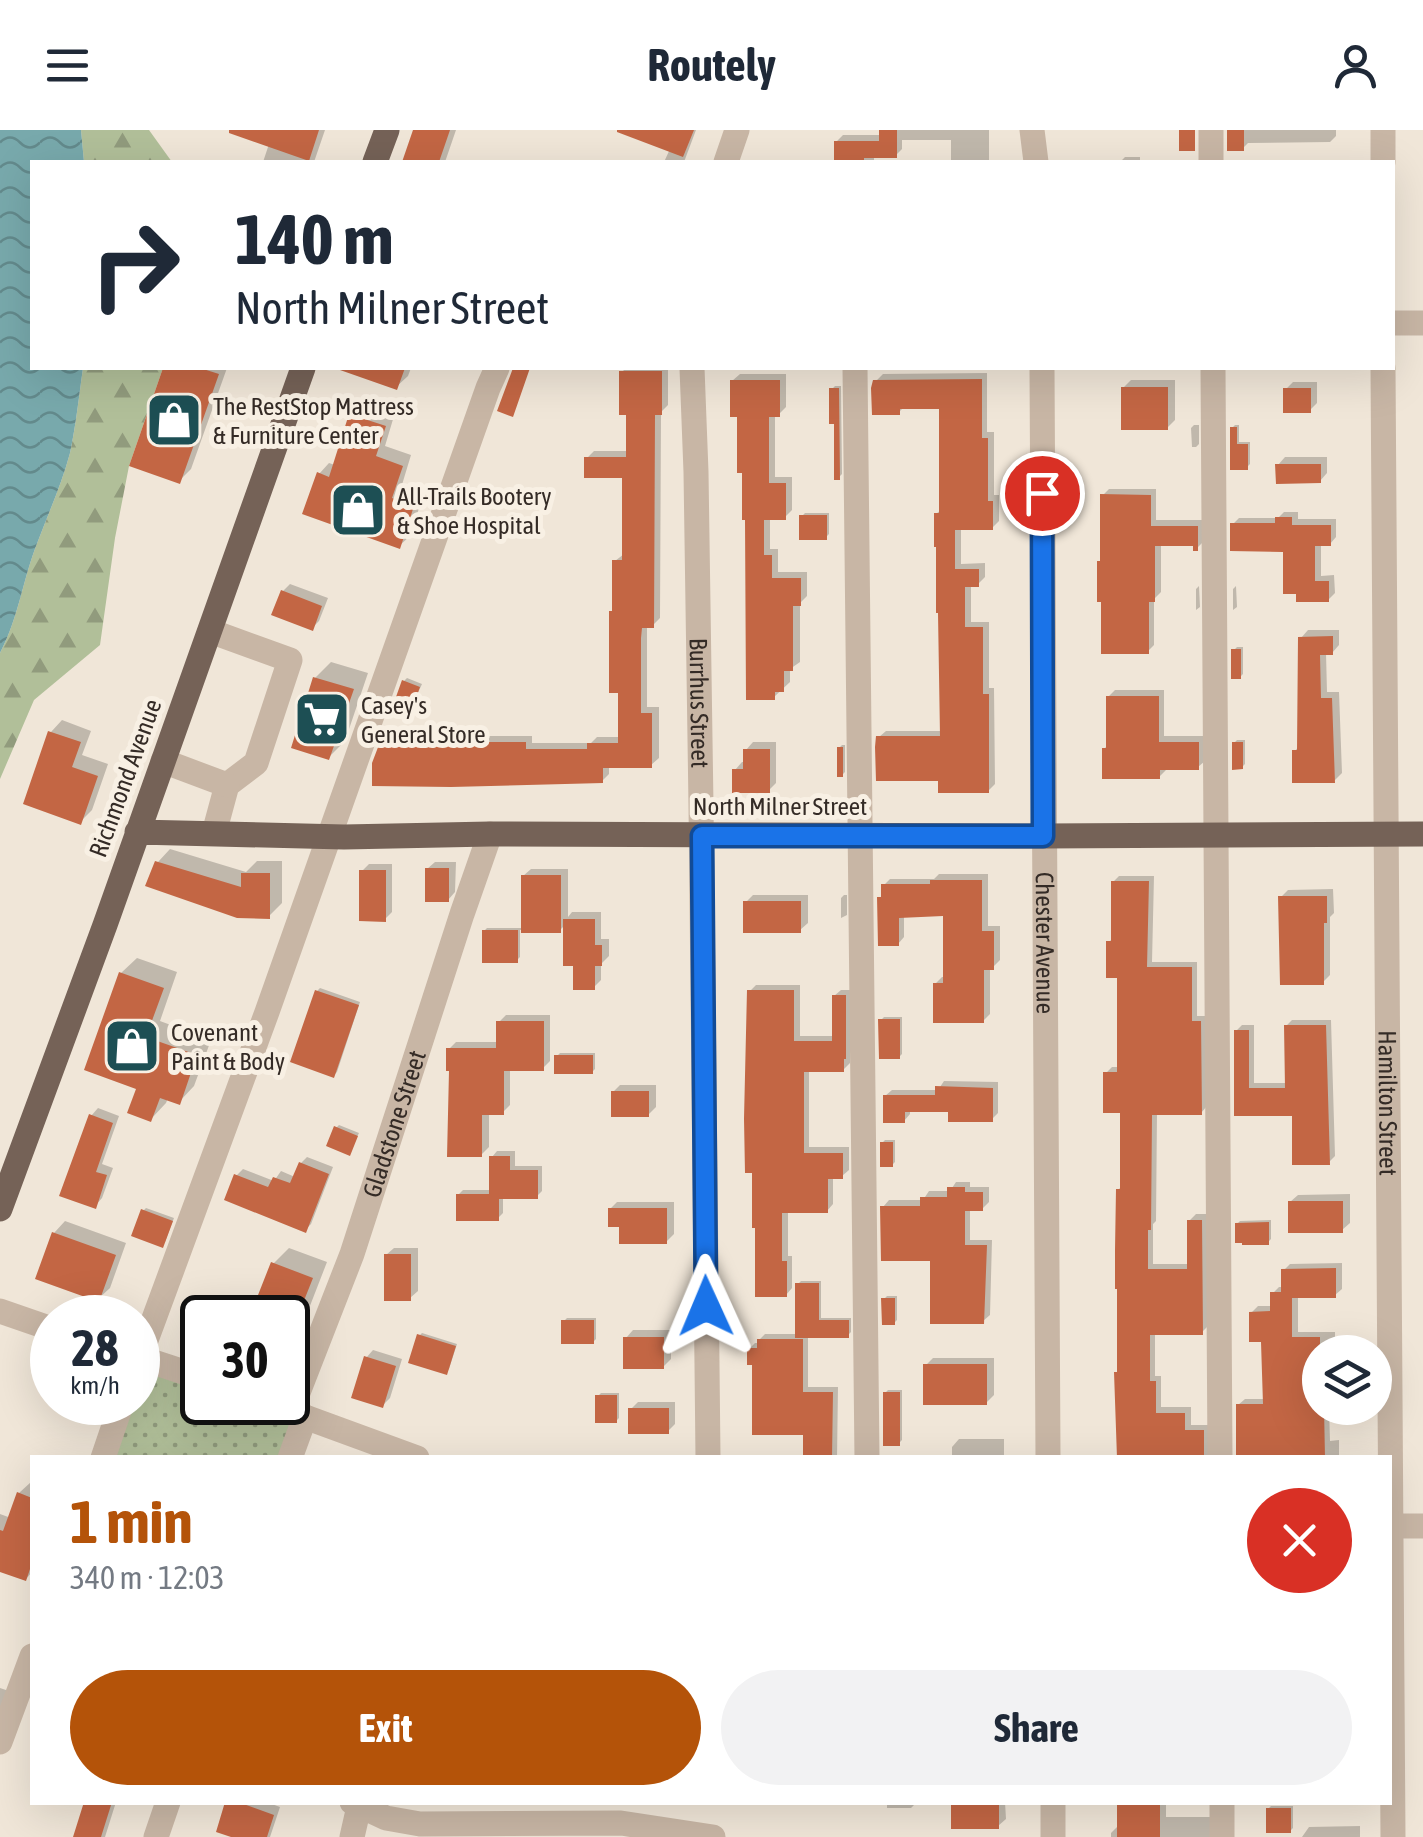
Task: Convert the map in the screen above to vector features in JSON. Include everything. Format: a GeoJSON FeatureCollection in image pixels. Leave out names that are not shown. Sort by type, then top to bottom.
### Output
{"type":"FeatureCollection","features":[{"type":"Feature","properties":{"kind":"main road"},"geometry":{"type":"LineString","coordinates":[[376,160],[386,130]]}},
{"type":"Feature","properties":{"kind":"main road","name":"Richmond Avenue"},"geometry":{"type":"LineString","coordinates":[[0,1208],[105,925],[301,370]]}},
{"type":"Feature","properties":{"kind":"main road","name":"North Milner Street"},"geometry":{"type":"LineString","coordinates":[[136,832],[329,837],[1423,834]]}},
{"type":"Feature","properties":{"kind":"street"},"geometry":{"type":"LineString","coordinates":[[727,160],[737,130]]}},
{"type":"Feature","properties":{"kind":"street"},"geometry":{"type":"LineString","coordinates":[[1032,130],[1036,160]]}},
{"type":"Feature","properties":{"kind":"street"},"geometry":{"type":"LineString","coordinates":[[1211,130],[1211,160]]}},
{"type":"Feature","properties":{"kind":"street"},"geometry":{"type":"LineString","coordinates":[[1383,130],[1383,160]]}},
{"type":"Feature","properties":{"kind":"street"},"geometry":{"type":"LineString","coordinates":[[1395,323],[1423,323]]}},
{"type":"Feature","properties":{"kind":"street"},"geometry":{"type":"LineString","coordinates":[[160,1299],[497,370]]}},
{"type":"Feature","properties":{"kind":"street","name":"Burrhus Street"},"geometry":{"type":"LineString","coordinates":[[692,370],[702,836],[708,1455]]}},
{"type":"Feature","properties":{"kind":"street"},"geometry":{"type":"LineString","coordinates":[[855,370],[868,1455]]}},
{"type":"Feature","properties":{"kind":"street","name":"Chester Avenue"},"geometry":{"type":"LineString","coordinates":[[1042,370],[1048,1455]]}},
{"type":"Feature","properties":{"kind":"street"},"geometry":{"type":"LineString","coordinates":[[1213,370],[1220,1455]]}},
{"type":"Feature","properties":{"kind":"street","name":"Hamilton Street"},"geometry":{"type":"LineString","coordinates":[[1383,370],[1390,1455]]}},
{"type":"Feature","properties":{"kind":"street"},"geometry":{"type":"LineString","coordinates":[[210,631],[290,660],[256,763],[227,786],[214,833]]}},
{"type":"Feature","properties":{"kind":"street"},"geometry":{"type":"LineString","coordinates":[[162,761],[227,786]]}},
{"type":"Feature","properties":{"kind":"street","name":"Gladstone Street"},"geometry":{"type":"LineString","coordinates":[[310,1361],[352,1254],[490,834]]}},
{"type":"Feature","properties":{"kind":"street"},"geometry":{"type":"LineString","coordinates":[[0,1312],[30,1322]]}},
{"type":"Feature","properties":{"kind":"street"},"geometry":{"type":"LineString","coordinates":[[310,1416],[408,1455]]}},
{"type":"Feature","properties":{"kind":"street"},"geometry":{"type":"LineString","coordinates":[[104,1455],[114,1425]]}},
{"type":"Feature","properties":{"kind":"street","name":"Gladstone Street"},"geometry":{"type":"LineString","coordinates":[[290,1455],[291,1425]]}},
{"type":"Feature","properties":{"kind":"street"},"geometry":{"type":"LineString","coordinates":[[1392,1526],[1423,1526]]}},
{"type":"Feature","properties":{"kind":"street"},"geometry":{"type":"LineString","coordinates":[[0,1742],[19,1679]]}},
{"type":"Feature","properties":{"kind":"street","name":"Hamilton Street"},"geometry":{"type":"LineString","coordinates":[[1392,1733],[1393,1837]]}},
{"type":"Feature","properties":{"kind":"street"},"geometry":{"type":"LineString","coordinates":[[156,1837],[167,1805]]}},
{"type":"Feature","properties":{"kind":"street"},"geometry":{"type":"LineString","coordinates":[[352,1837],[357,1805]]}},
{"type":"Feature","properties":{"kind":"street"},"geometry":{"type":"LineString","coordinates":[[359,1805],[386,1818],[420,1824],[622,1823],[714,1837]]}},
{"type":"Feature","properties":{"kind":"street"},"geometry":{"type":"LineString","coordinates":[[1053,1805],[1053,1837]]}},
{"type":"Feature","properties":{"kind":"street"},"geometry":{"type":"LineString","coordinates":[[1222,1805],[1222,1837]]}},
{"type":"Feature","properties":{"kind":"green space"},"geometry":{"type":"Polygon","coordinates":[[[81,130],[149,130],[171,160],[84,160],[81,130]]]}},
{"type":"Feature","properties":{"kind":"green space"},"geometry":{"type":"Polygon","coordinates":[[[83,370],[162,370],[129,466],[100,645],[34,700],[0,779],[0,653],[67,464],[83,370]]]}},
{"type":"Feature","properties":{"kind":"green space"},"geometry":{"type":"Polygon","coordinates":[[[160,1368],[180,1372],[180,1425],[291,1425],[290,1455],[104,1455],[114,1425],[160,1425],[160,1368]]]}},
{"type":"Feature","properties":{"kind":"water"},"geometry":{"type":"Polygon","coordinates":[[[0,130],[81,130],[84,160],[30,160],[30,370],[83,370],[67,464],[0,653],[0,130]]]}},
{"type":"Feature","properties":{"kind":"building"},"geometry":{"type":"Polygon","coordinates":[[[229,130],[319,130],[309,160],[229,130]]]}},
{"type":"Feature","properties":{"kind":"building"},"geometry":{"type":"Polygon","coordinates":[[[413,130],[450,130],[440,160],[403,160],[413,130]]]}},
{"type":"Feature","properties":{"kind":"building"},"geometry":{"type":"Polygon","coordinates":[[[617,130],[694,130],[683,157],[617,130]]]}},
{"type":"Feature","properties":{"kind":"building"},"geometry":{"type":"Polygon","coordinates":[[[879,130],[897,130],[897,158],[834,160],[834,141],[879,141],[879,130]]]}},
{"type":"Feature","properties":{"kind":"building"},"geometry":{"type":"Polygon","coordinates":[[[1179,130],[1195,130],[1195,151],[1179,151],[1179,130]]]}},
{"type":"Feature","properties":{"kind":"building"},"geometry":{"type":"Polygon","coordinates":[[[1227,130],[1244,130],[1244,151],[1227,151],[1227,130]]]}},
{"type":"Feature","properties":{"kind":"building","name":"The RestStop Mattress & Furniture Center"},"geometry":{"type":"Polygon","coordinates":[[[162,370],[206,370],[219,374],[180,484],[129,466],[162,370]]]}},
{"type":"Feature","properties":{"kind":"building"},"geometry":{"type":"Polygon","coordinates":[[[340,370],[404,370],[397,390],[340,370]]]}},
{"type":"Feature","properties":{"kind":"building"},"geometry":{"type":"Polygon","coordinates":[[[512,370],[529,370],[513,417],[497,411],[512,370]]]}},
{"type":"Feature","properties":{"kind":"building"},"geometry":{"type":"Polygon","coordinates":[[[619,371],[662,371],[662,415],[655,415],[654,628],[642,628],[641,638],[641,713],[652,713],[652,768],[603,768],[603,783],[372,786],[372,763],[380,742],[526,742],[526,749],[587,749],[587,743],[618,743],[618,693],[609,693],[609,611],[612,560],[622,560],[622,478],[584,478],[584,457],[626,457],[626,415],[619,415],[619,371]]]}},
{"type":"Feature","properties":{"kind":"building"},"geometry":{"type":"Polygon","coordinates":[[[982,379],[982,438],[988,438],[988,501],[993,501],[993,530],[955,530],[955,569],[979,569],[979,587],[965,587],[965,627],[983,627],[983,694],[989,694],[989,793],[938,793],[938,781],[876,781],[875,747],[876,736],[940,736],[934,547],[934,513],[939,513],[939,409],[900,409],[900,415],[872,415],[871,388],[873,380],[982,379]]]}},
{"type":"Feature","properties":{"kind":"building"},"geometry":{"type":"Polygon","coordinates":[[[730,380],[780,380],[780,417],[769,417],[769,483],[786,483],[786,520],[764,520],[764,555],[772,555],[772,578],[801,578],[801,606],[793,606],[793,671],[784,671],[784,692],[775,692],[775,700],[746,700],[745,520],[742,473],[737,473],[737,417],[730,417],[730,380]]]}},
{"type":"Feature","properties":{"kind":"building"},"geometry":{"type":"Polygon","coordinates":[[[1121,387],[1168,387],[1168,430],[1121,430],[1121,387]]]}},
{"type":"Feature","properties":{"kind":"building"},"geometry":{"type":"Polygon","coordinates":[[[829,388],[839,388],[840,480],[834,480],[834,424],[829,424],[829,388]]]}},
{"type":"Feature","properties":{"kind":"building"},"geometry":{"type":"Polygon","coordinates":[[[1283,388],[1311,388],[1311,413],[1283,413],[1283,388]]]}},
{"type":"Feature","properties":{"kind":"building"},"geometry":{"type":"Polygon","coordinates":[[[349,414],[386,426],[376,456],[403,466],[392,498],[414,506],[400,549],[302,514],[317,472],[329,477],[349,414]]]}},
{"type":"Feature","properties":{"kind":"building"},"geometry":{"type":"Polygon","coordinates":[[[1230,427],[1237,427],[1237,444],[1248,444],[1248,470],[1230,470],[1230,427]]]}},
{"type":"Feature","properties":{"kind":"building"},"geometry":{"type":"Polygon","coordinates":[[[1275,464],[1321,464],[1321,483],[1276,484],[1275,464]]]}},
{"type":"Feature","properties":{"kind":"building"},"geometry":{"type":"Polygon","coordinates":[[[1100,494],[1151,495],[1151,526],[1198,526],[1198,551],[1193,551],[1193,546],[1155,546],[1155,602],[1149,602],[1149,654],[1101,654],[1101,602],[1097,602],[1100,494]]]}},
{"type":"Feature","properties":{"kind":"building"},"geometry":{"type":"Polygon","coordinates":[[[799,515],[827,515],[827,540],[799,540],[799,515]]]}},
{"type":"Feature","properties":{"kind":"building"},"geometry":{"type":"Polygon","coordinates":[[[1275,517],[1292,517],[1292,525],[1331,525],[1331,546],[1315,546],[1315,581],[1329,581],[1329,602],[1296,602],[1296,594],[1283,594],[1283,552],[1230,551],[1230,523],[1275,523],[1275,517]]]}},
{"type":"Feature","properties":{"kind":"building"},"geometry":{"type":"Polygon","coordinates":[[[281,590],[322,606],[313,631],[271,615],[281,590]]]}},
{"type":"Feature","properties":{"kind":"building"},"geometry":{"type":"Polygon","coordinates":[[[1333,636],[1333,655],[1320,655],[1321,698],[1332,698],[1335,783],[1292,783],[1292,750],[1297,750],[1298,637],[1333,636]]]}},
{"type":"Feature","properties":{"kind":"building"},"geometry":{"type":"Polygon","coordinates":[[[1231,649],[1241,649],[1241,679],[1231,679],[1231,649]]]}},
{"type":"Feature","properties":{"kind":"building","name":"Casey's General Store"},"geometry":{"type":"Polygon","coordinates":[[[313,677],[354,689],[329,760],[291,748],[313,677]]]}},
{"type":"Feature","properties":{"kind":"building"},"geometry":{"type":"Polygon","coordinates":[[[402,680],[420,687],[409,717],[391,711],[402,680]]]}},
{"type":"Feature","properties":{"kind":"building"},"geometry":{"type":"Polygon","coordinates":[[[1106,696],[1159,696],[1159,742],[1199,742],[1199,770],[1160,770],[1160,779],[1102,779],[1106,696]]]}},
{"type":"Feature","properties":{"kind":"building"},"geometry":{"type":"Polygon","coordinates":[[[48,731],[81,742],[72,767],[98,776],[81,825],[23,804],[48,731]]]}},
{"type":"Feature","properties":{"kind":"building"},"geometry":{"type":"Polygon","coordinates":[[[1232,742],[1243,742],[1243,769],[1232,770],[1232,742]]]}},
{"type":"Feature","properties":{"kind":"building"},"geometry":{"type":"Polygon","coordinates":[[[837,747],[843,747],[843,777],[837,777],[837,747]]]}},
{"type":"Feature","properties":{"kind":"building"},"geometry":{"type":"Polygon","coordinates":[[[743,749],[770,749],[770,793],[732,793],[732,769],[743,769],[743,749]]]}},
{"type":"Feature","properties":{"kind":"building"},"geometry":{"type":"Polygon","coordinates":[[[155,861],[241,887],[241,873],[270,873],[270,919],[237,918],[145,886],[155,861]]]}},
{"type":"Feature","properties":{"kind":"building"},"geometry":{"type":"Polygon","coordinates":[[[425,868],[449,868],[449,902],[425,902],[425,868]]]}},
{"type":"Feature","properties":{"kind":"building"},"geometry":{"type":"Polygon","coordinates":[[[359,870],[386,870],[386,922],[359,921],[359,870]]]}},
{"type":"Feature","properties":{"kind":"building"},"geometry":{"type":"Polygon","coordinates":[[[521,875],[561,875],[561,933],[521,933],[521,875]]]}},
{"type":"Feature","properties":{"kind":"building"},"geometry":{"type":"Polygon","coordinates":[[[930,880],[982,880],[982,931],[994,931],[994,970],[984,970],[984,1023],[933,1023],[933,983],[943,983],[943,916],[899,918],[899,946],[878,946],[877,897],[881,897],[881,884],[930,884],[930,880]]]}},
{"type":"Feature","properties":{"kind":"building"},"geometry":{"type":"Polygon","coordinates":[[[1111,881],[1149,881],[1147,967],[1192,967],[1192,1021],[1201,1021],[1202,1115],[1152,1115],[1148,1269],[1187,1269],[1187,1220],[1202,1220],[1203,1335],[1150,1335],[1150,1381],[1156,1381],[1156,1413],[1185,1413],[1185,1430],[1204,1430],[1204,1455],[1117,1455],[1115,1250],[1120,1113],[1103,1113],[1103,1072],[1117,1072],[1117,978],[1106,978],[1106,941],[1111,941],[1111,881]]]}},
{"type":"Feature","properties":{"kind":"building"},"geometry":{"type":"Polygon","coordinates":[[[1278,896],[1327,896],[1324,985],[1280,985],[1278,896]]]}},
{"type":"Feature","properties":{"kind":"building"},"geometry":{"type":"Polygon","coordinates":[[[743,901],[801,901],[801,933],[743,933],[743,901]]]}},
{"type":"Feature","properties":{"kind":"building"},"geometry":{"type":"Polygon","coordinates":[[[563,919],[595,919],[595,945],[602,945],[602,966],[595,966],[595,990],[573,990],[573,966],[563,966],[563,919]]]}},
{"type":"Feature","properties":{"kind":"building"},"geometry":{"type":"Polygon","coordinates":[[[482,930],[518,930],[518,963],[482,963],[482,930]]]}},
{"type":"Feature","properties":{"kind":"building","name":"Covenant Paint & Body"},"geometry":{"type":"Polygon","coordinates":[[[119,972],[164,988],[146,1037],[197,1055],[180,1105],[160,1098],[151,1122],[127,1113],[136,1089],[84,1070],[119,972]]]}},
{"type":"Feature","properties":{"kind":"building"},"geometry":{"type":"Polygon","coordinates":[[[315,990],[359,1005],[334,1078],[290,1062],[315,990]]]}},
{"type":"Feature","properties":{"kind":"building"},"geometry":{"type":"Polygon","coordinates":[[[747,990],[794,990],[794,1041],[832,1041],[832,995],[846,995],[844,1072],[804,1072],[804,1153],[843,1153],[843,1179],[828,1179],[828,1213],[782,1213],[787,1297],[755,1297],[752,1173],[745,1173],[747,990]]]}},
{"type":"Feature","properties":{"kind":"building"},"geometry":{"type":"Polygon","coordinates":[[[878,1019],[900,1019],[900,1059],[879,1059],[878,1019]]]}},
{"type":"Feature","properties":{"kind":"building"},"geometry":{"type":"Polygon","coordinates":[[[496,1021],[544,1021],[544,1071],[504,1071],[504,1115],[482,1115],[482,1157],[447,1157],[446,1048],[496,1048],[496,1021]]]}},
{"type":"Feature","properties":{"kind":"building"},"geometry":{"type":"Polygon","coordinates":[[[1284,1025],[1326,1025],[1330,1165],[1292,1165],[1292,1116],[1234,1116],[1234,1030],[1249,1030],[1249,1088],[1285,1088],[1284,1025]]]}},
{"type":"Feature","properties":{"kind":"building"},"geometry":{"type":"Polygon","coordinates":[[[554,1055],[593,1055],[593,1074],[554,1074],[554,1055]]]}},
{"type":"Feature","properties":{"kind":"building"},"geometry":{"type":"Polygon","coordinates":[[[935,1086],[993,1088],[993,1122],[948,1122],[948,1112],[905,1112],[905,1123],[883,1123],[883,1095],[935,1095],[935,1086]]]}},
{"type":"Feature","properties":{"kind":"building"},"geometry":{"type":"Polygon","coordinates":[[[611,1091],[649,1091],[649,1117],[611,1117],[611,1091]]]}},
{"type":"Feature","properties":{"kind":"building"},"geometry":{"type":"Polygon","coordinates":[[[89,1114],[113,1123],[96,1172],[107,1175],[96,1209],[59,1196],[89,1114]]]}},
{"type":"Feature","properties":{"kind":"building"},"geometry":{"type":"Polygon","coordinates":[[[334,1126],[358,1136],[350,1156],[326,1146],[334,1126]]]}},
{"type":"Feature","properties":{"kind":"building"},"geometry":{"type":"Polygon","coordinates":[[[880,1142],[893,1142],[893,1167],[880,1167],[880,1142]]]}},
{"type":"Feature","properties":{"kind":"building"},"geometry":{"type":"Polygon","coordinates":[[[489,1156],[510,1156],[510,1170],[538,1170],[538,1199],[499,1199],[499,1221],[456,1221],[456,1194],[489,1194],[489,1156]]]}},
{"type":"Feature","properties":{"kind":"building"},"geometry":{"type":"Polygon","coordinates":[[[299,1162],[329,1174],[306,1233],[224,1200],[234,1174],[268,1187],[273,1177],[290,1183],[299,1162]]]}},
{"type":"Feature","properties":{"kind":"building"},"geometry":{"type":"Polygon","coordinates":[[[947,1187],[983,1192],[983,1211],[965,1211],[965,1245],[987,1245],[984,1324],[930,1324],[930,1261],[881,1261],[880,1206],[920,1206],[920,1197],[947,1197],[947,1187]]]}},
{"type":"Feature","properties":{"kind":"building"},"geometry":{"type":"Polygon","coordinates":[[[1288,1201],[1343,1201],[1343,1233],[1288,1233],[1288,1201]]]}},
{"type":"Feature","properties":{"kind":"building"},"geometry":{"type":"Polygon","coordinates":[[[608,1208],[667,1208],[667,1244],[619,1244],[619,1227],[608,1227],[608,1208]]]}},
{"type":"Feature","properties":{"kind":"building"},"geometry":{"type":"Polygon","coordinates":[[[141,1209],[173,1221],[163,1248],[131,1236],[141,1209]]]}},
{"type":"Feature","properties":{"kind":"building"},"geometry":{"type":"Polygon","coordinates":[[[1269,1222],[1269,1245],[1235,1243],[1235,1223],[1269,1222]]]}},
{"type":"Feature","properties":{"kind":"building"},"geometry":{"type":"Polygon","coordinates":[[[52,1232],[116,1255],[102,1295],[80,1295],[35,1279],[52,1232]]]}},
{"type":"Feature","properties":{"kind":"building"},"geometry":{"type":"Polygon","coordinates":[[[384,1254],[411,1254],[411,1301],[384,1301],[384,1254]]]}},
{"type":"Feature","properties":{"kind":"building"},"geometry":{"type":"Polygon","coordinates":[[[271,1262],[313,1278],[306,1295],[258,1295],[271,1262]]]}},
{"type":"Feature","properties":{"kind":"building"},"geometry":{"type":"Polygon","coordinates":[[[1336,1268],[1336,1298],[1292,1298],[1292,1337],[1302,1337],[1302,1425],[1324,1425],[1325,1455],[1236,1455],[1236,1404],[1263,1404],[1261,1342],[1249,1342],[1249,1312],[1270,1311],[1270,1292],[1281,1292],[1281,1269],[1336,1268]]]}},
{"type":"Feature","properties":{"kind":"building"},"geometry":{"type":"Polygon","coordinates":[[[795,1283],[819,1283],[819,1320],[849,1320],[849,1338],[795,1338],[795,1283]]]}},
{"type":"Feature","properties":{"kind":"building"},"geometry":{"type":"Polygon","coordinates":[[[881,1298],[895,1298],[895,1325],[882,1325],[881,1298]]]}},
{"type":"Feature","properties":{"kind":"building"},"geometry":{"type":"Polygon","coordinates":[[[561,1320],[594,1320],[594,1344],[561,1344],[561,1320]]]}},
{"type":"Feature","properties":{"kind":"building"},"geometry":{"type":"Polygon","coordinates":[[[417,1334],[456,1346],[447,1375],[408,1363],[417,1334]]]}},
{"type":"Feature","properties":{"kind":"building"},"geometry":{"type":"Polygon","coordinates":[[[623,1337],[664,1337],[664,1369],[623,1369],[623,1337]]]}},
{"type":"Feature","properties":{"kind":"building"},"geometry":{"type":"Polygon","coordinates":[[[757,1339],[803,1339],[803,1392],[833,1392],[832,1455],[803,1455],[803,1435],[752,1435],[752,1365],[747,1365],[747,1348],[757,1348],[757,1339]]]}},
{"type":"Feature","properties":{"kind":"building"},"geometry":{"type":"Polygon","coordinates":[[[364,1356],[396,1366],[383,1408],[351,1398],[364,1356]]]}},
{"type":"Feature","properties":{"kind":"building"},"geometry":{"type":"Polygon","coordinates":[[[923,1364],[987,1364],[987,1405],[923,1405],[923,1364]]]}},
{"type":"Feature","properties":{"kind":"building"},"geometry":{"type":"Polygon","coordinates":[[[883,1392],[900,1392],[900,1446],[883,1446],[883,1392]]]}},
{"type":"Feature","properties":{"kind":"building"},"geometry":{"type":"Polygon","coordinates":[[[595,1395],[617,1395],[617,1423],[595,1423],[595,1395]]]}},
{"type":"Feature","properties":{"kind":"building"},"geometry":{"type":"Polygon","coordinates":[[[628,1408],[669,1408],[669,1434],[628,1434],[628,1408]]]}},
{"type":"Feature","properties":{"kind":"building"},"geometry":{"type":"Polygon","coordinates":[[[17,1492],[30,1497],[30,1569],[26,1581],[0,1572],[0,1530],[3,1531],[17,1492]]]}},
{"type":"Feature","properties":{"kind":"building"},"geometry":{"type":"Polygon","coordinates":[[[83,1805],[111,1805],[101,1837],[73,1837],[83,1805]]]}},
{"type":"Feature","properties":{"kind":"building"},"geometry":{"type":"Polygon","coordinates":[[[224,1805],[246,1805],[274,1815],[267,1837],[231,1837],[216,1832],[224,1805]]]}},
{"type":"Feature","properties":{"kind":"building"},"geometry":{"type":"Polygon","coordinates":[[[951,1805],[999,1805],[999,1829],[951,1829],[951,1805]]]}},
{"type":"Feature","properties":{"kind":"building"},"geometry":{"type":"Polygon","coordinates":[[[1117,1805],[1160,1805],[1160,1837],[1117,1837],[1117,1805]]]}},
{"type":"Feature","properties":{"kind":"building"},"geometry":{"type":"Polygon","coordinates":[[[1266,1808],[1291,1808],[1291,1833],[1266,1833],[1266,1808]]]}},
{"type":"Feature","properties":{"kind":"place","name":"The RestStop Mattress & Furniture Center"},"geometry":{"type":"Point","coordinates":[174,420]}},
{"type":"Feature","properties":{"kind":"place","name":"All-Trails Bootery & Shoe Hospital"},"geometry":{"type":"Point","coordinates":[358,510]}},
{"type":"Feature","properties":{"kind":"place","name":"Casey's General Store"},"geometry":{"type":"Point","coordinates":[322,719]}},
{"type":"Feature","properties":{"kind":"place","name":"Covenant Paint & Body"},"geometry":{"type":"Point","coordinates":[132,1046]}},
{"type":"Feature","properties":{"kind":"route"},"geometry":{"type":"LineString","coordinates":[[706,1306],[702,836],[1043,836],[1042,493]]}}]}
